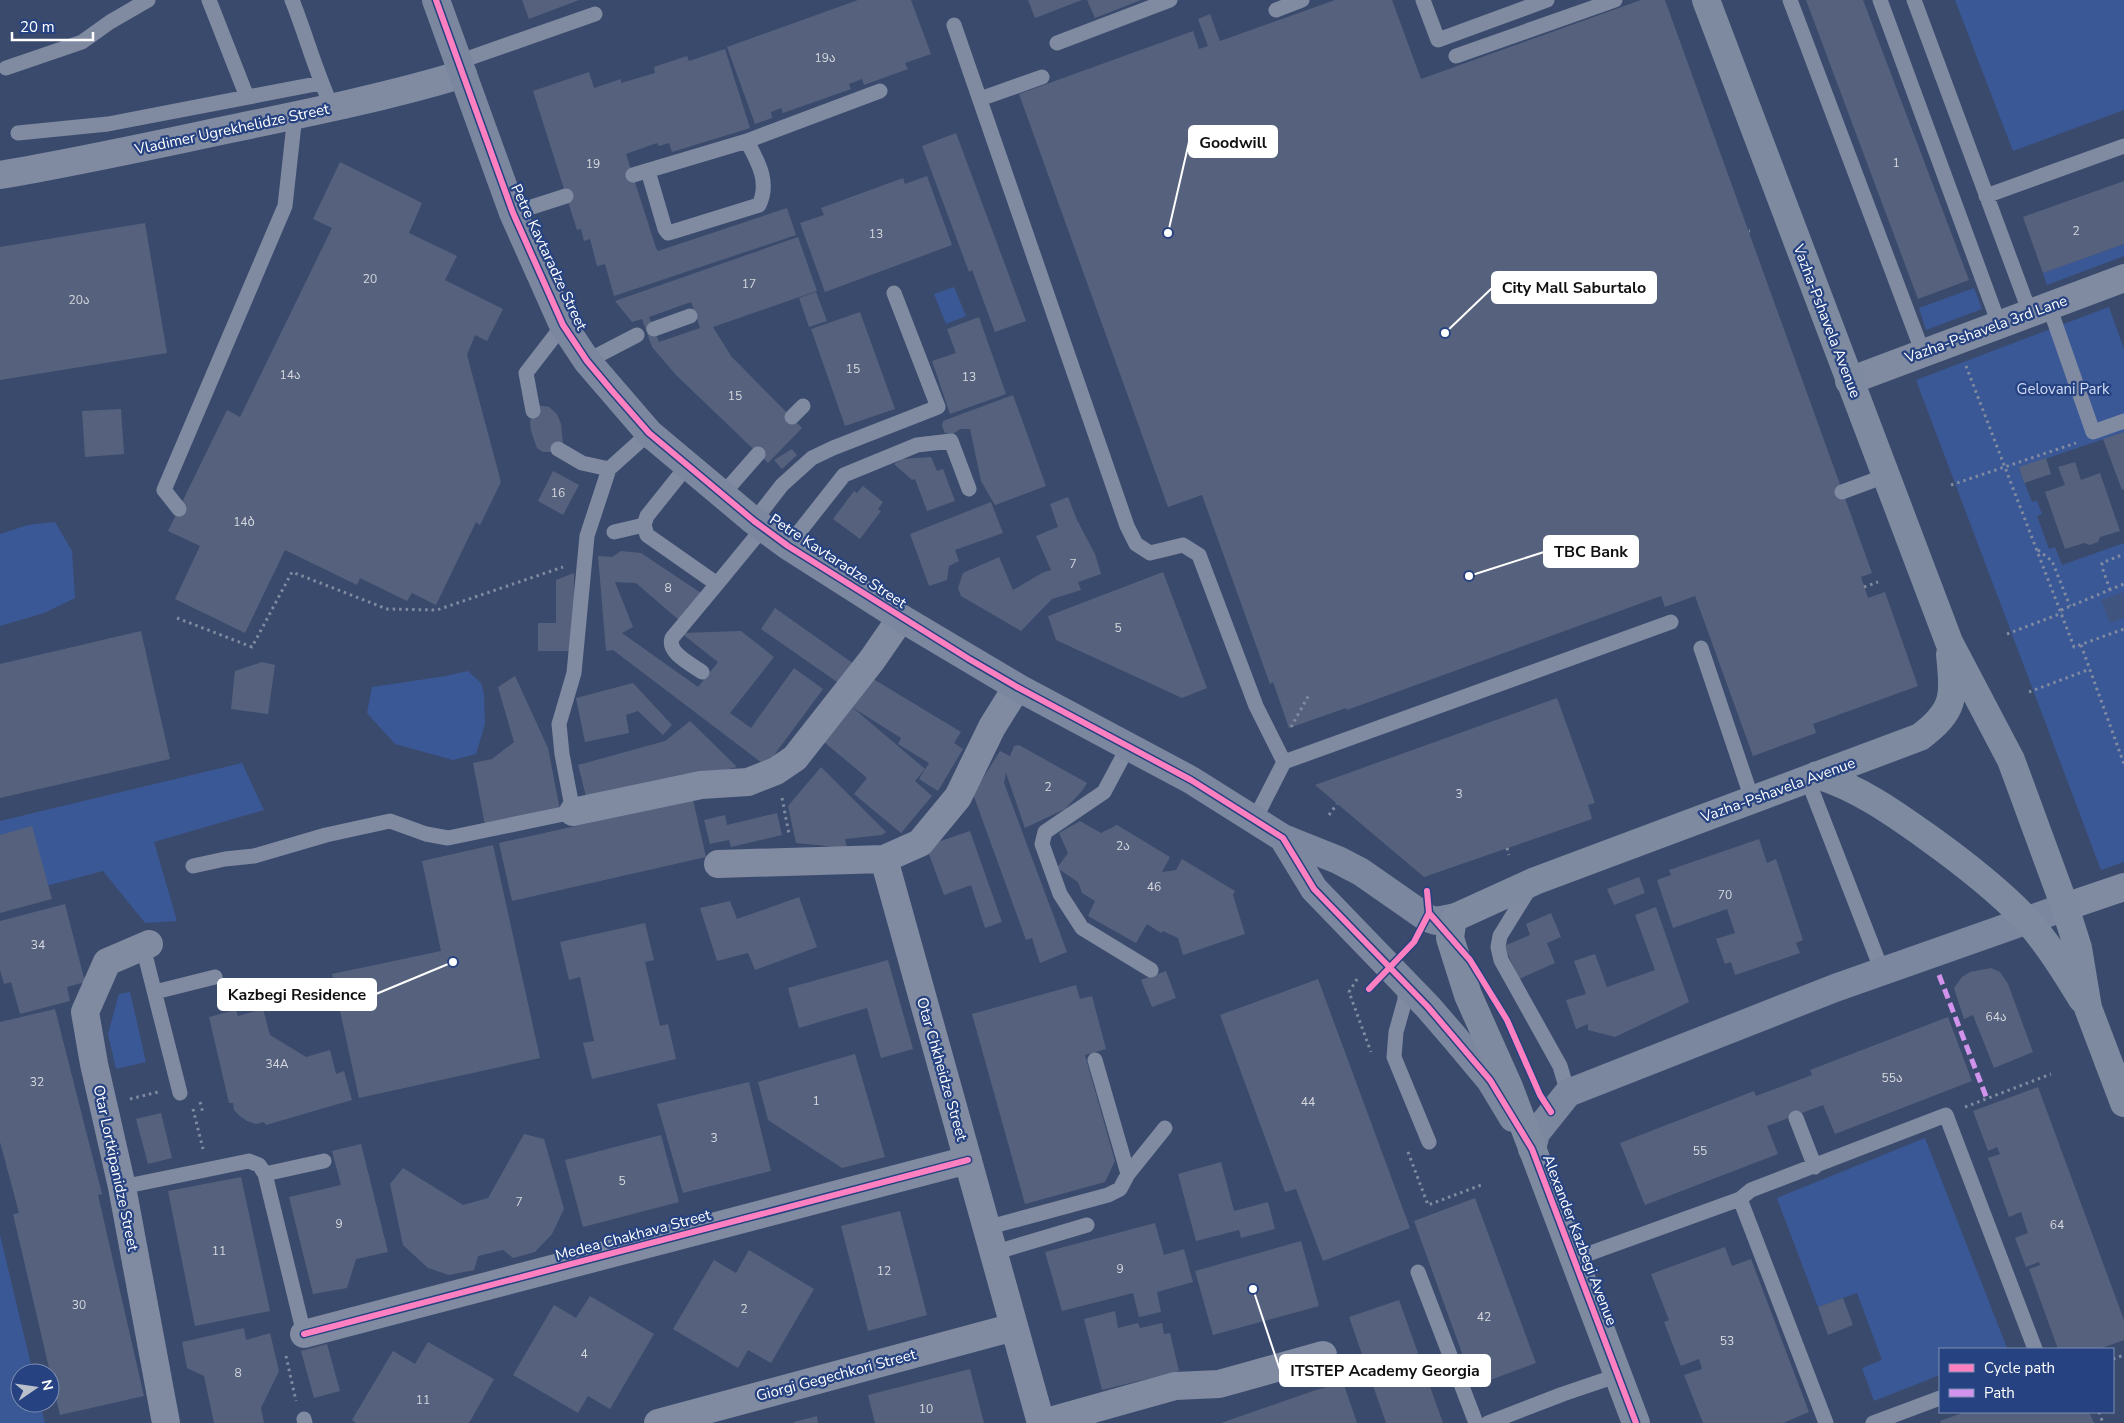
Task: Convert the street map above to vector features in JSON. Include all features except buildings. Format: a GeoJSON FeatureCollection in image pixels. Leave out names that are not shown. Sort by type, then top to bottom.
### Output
{"type":"FeatureCollection","features":[{"type":"Feature","properties":{"kind":"main road","name":"Petre Kavtaradze Street"},"geometry":{"type":"LineString","coordinates":[[436,0],[512,213],[563,325],[587,361],[649,433],[759,525],[788,546],[901,618],[1017,687],[1191,780],[1283,838],[1338,860],[1361,872],[1432,920],[1456,917],[1535,881]]}},
{"type":"Feature","properties":{"kind":"main road","name":"Vazha-Pshavela Avenue"},"geometry":{"type":"LineString","coordinates":[[1706,0],[1949,642],[2011,760],[2065,907],[2078,948],[2088,1008],[2124,1103]]}},
{"type":"Feature","properties":{"kind":"main road","name":"Vazha-Pshavela Avenue"},"geometry":{"type":"LineString","coordinates":[[1535,881],[1752,798],[1920,737],[1938,724],[1951,705],[1953,684],[1949,642]]}},
{"type":"Feature","properties":{"kind":"main road"},"geometry":{"type":"LineString","coordinates":[[1812,776],[1842,783],[1864,794],[1907,822],[1966,865],[2026,920],[2055,956],[2088,1008]]}},
{"type":"Feature","properties":{"kind":"main road","name":"Petre Kavtaradze Street"},"geometry":{"type":"LineString","coordinates":[[1283,838],[1314,888],[1405,984]]}},
{"type":"Feature","properties":{"kind":"main road"},"geometry":{"type":"LineString","coordinates":[[1532,1149],[1536,1133],[1568,1093],[1882,971],[2065,907]]}},
{"type":"Feature","properties":{"kind":"main road"},"geometry":{"type":"LineString","coordinates":[[1456,917],[1450,931],[1453,950],[1468,995],[1509,1087],[1532,1149]]}},
{"type":"Feature","properties":{"kind":"main road","name":"Alexander Kazbegi Avenue"},"geometry":{"type":"LineString","coordinates":[[1405,984],[1428,1007],[1490,1080],[1532,1149],[1636,1423]]}},
{"type":"Feature","properties":{"kind":"street","name":"Vladimer Ugrekhelidze Street"},"geometry":{"type":"LineString","coordinates":[[0,176],[66,164],[295,115],[327,95],[417,88],[461,68]]}},
{"type":"Feature","properties":{"kind":"street","name":"Vazha-Pshavela 3rd Lane"},"geometry":{"type":"LineString","coordinates":[[1849,381],[2124,278]]}},
{"type":"Feature","properties":{"kind":"street"},"geometry":{"type":"LineString","coordinates":[[574,812],[701,785],[748,782],[776,771],[795,758],[872,660],[901,618]]}},
{"type":"Feature","properties":{"kind":"street"},"geometry":{"type":"LineString","coordinates":[[718,864],[884,859],[920,843],[958,797],[992,727],[1017,687]]}},
{"type":"Feature","properties":{"kind":"street","name":"Otar Chkheidze Street"},"geometry":{"type":"LineString","coordinates":[[884,859],[1042,1423]]}},
{"type":"Feature","properties":{"kind":"street"},"geometry":{"type":"LineString","coordinates":[[2065,907],[2124,887]]}},
{"type":"Feature","properties":{"kind":"street","name":"Otar Lortkipanidze Street"},"geometry":{"type":"LineString","coordinates":[[146,946],[107,962],[85,1012],[122,1187],[166,1423]]}},
{"type":"Feature","properties":{"kind":"street","name":"Medea Chakhava Street"},"geometry":{"type":"LineString","coordinates":[[304,1334],[968,1160]]}},
{"type":"Feature","properties":{"kind":"street","name":"Giorgi Gegechkori Street"},"geometry":{"type":"LineString","coordinates":[[658,1423],[1014,1327]]}},
{"type":"Feature","properties":{"kind":"street"},"geometry":{"type":"LineString","coordinates":[[1042,1423],[1175,1386],[1219,1384],[1323,1354]]}},
{"type":"Feature","properties":{"kind":"lane"},"geometry":{"type":"LineString","coordinates":[[6,68],[82,42],[110,22],[148,0]]}},
{"type":"Feature","properties":{"kind":"lane"},"geometry":{"type":"LineString","coordinates":[[209,0],[247,97]]}},
{"type":"Feature","properties":{"kind":"lane"},"geometry":{"type":"LineString","coordinates":[[18,133],[108,124],[247,97],[327,95],[292,0]]}},
{"type":"Feature","properties":{"kind":"lane"},"geometry":{"type":"LineString","coordinates":[[1056,43],[1170,0]]}},
{"type":"Feature","properties":{"kind":"lane"},"geometry":{"type":"LineString","coordinates":[[1276,10],[1302,0]]}},
{"type":"Feature","properties":{"kind":"lane"},"geometry":{"type":"LineString","coordinates":[[1423,0],[1438,40],[1547,0]]}},
{"type":"Feature","properties":{"kind":"lane"},"geometry":{"type":"LineString","coordinates":[[1456,56],[1615,0]]}},
{"type":"Feature","properties":{"kind":"lane"},"geometry":{"type":"LineString","coordinates":[[1790,0],[1922,353]]}},
{"type":"Feature","properties":{"kind":"lane"},"geometry":{"type":"LineString","coordinates":[[1880,0],[1999,324]]}},
{"type":"Feature","properties":{"kind":"lane"},"geometry":{"type":"LineString","coordinates":[[1914,0],[1986,196],[2040,310],[2093,432],[2124,421]]}},
{"type":"Feature","properties":{"kind":"lane"},"geometry":{"type":"LineString","coordinates":[[461,68],[594,14]]}},
{"type":"Feature","properties":{"kind":"lane"},"geometry":{"type":"LineString","coordinates":[[954,25],[1127,526],[1136,544],[1150,552],[1184,545],[1199,555],[1256,706],[1284,762]]}},
{"type":"Feature","properties":{"kind":"lane"},"geometry":{"type":"LineString","coordinates":[[980,99],[1042,77]]}},
{"type":"Feature","properties":{"kind":"lane"},"geometry":{"type":"LineString","coordinates":[[633,175],[747,141],[880,91]]}},
{"type":"Feature","properties":{"kind":"lane"},"geometry":{"type":"LineString","coordinates":[[180,509],[164,490],[285,206],[295,115]]}},
{"type":"Feature","properties":{"kind":"lane"},"geometry":{"type":"LineString","coordinates":[[648,171],[665,229],[668,233],[675,231],[759,205],[764,194],[763,177],[747,141]]}},
{"type":"Feature","properties":{"kind":"lane"},"geometry":{"type":"LineString","coordinates":[[1986,196],[2124,146]]}},
{"type":"Feature","properties":{"kind":"lane"},"geometry":{"type":"LineString","coordinates":[[512,213],[566,196]]}},
{"type":"Feature","properties":{"kind":"lane"},"geometry":{"type":"LineString","coordinates":[[702,672],[672,650],[670,644],[672,638],[717,584],[759,525],[782,485],[812,458],[832,448],[938,407],[894,292]]}},
{"type":"Feature","properties":{"kind":"lane"},"geometry":{"type":"LineString","coordinates":[[654,329],[690,316]]}},
{"type":"Feature","properties":{"kind":"lane"},"geometry":{"type":"LineString","coordinates":[[533,411],[526,373],[563,325]]}},
{"type":"Feature","properties":{"kind":"lane"},"geometry":{"type":"LineString","coordinates":[[587,361],[637,335]]}},
{"type":"Feature","properties":{"kind":"lane"},"geometry":{"type":"LineString","coordinates":[[792,418],[802,406]]}},
{"type":"Feature","properties":{"kind":"lane"},"geometry":{"type":"LineString","coordinates":[[193,866],[225,859],[254,856],[326,835],[390,821],[426,834],[448,838],[574,812],[558,724],[574,673],[587,536],[608,469],[649,433]]}},
{"type":"Feature","properties":{"kind":"lane"},"geometry":{"type":"LineString","coordinates":[[788,546],[844,475],[917,444],[952,442],[969,489]]}},
{"type":"Feature","properties":{"kind":"lane"},"geometry":{"type":"LineString","coordinates":[[558,449],[582,463],[608,469]]}},
{"type":"Feature","properties":{"kind":"lane"},"geometry":{"type":"LineString","coordinates":[[722,495],[758,454]]}},
{"type":"Feature","properties":{"kind":"lane"},"geometry":{"type":"LineString","coordinates":[[687,466],[647,516],[644,524],[647,535],[717,584]]}},
{"type":"Feature","properties":{"kind":"lane"},"geometry":{"type":"LineString","coordinates":[[1842,492],[1885,476]]}},
{"type":"Feature","properties":{"kind":"lane"},"geometry":{"type":"LineString","coordinates":[[614,532],[644,524]]}},
{"type":"Feature","properties":{"kind":"lane"},"geometry":{"type":"LineString","coordinates":[[1255,819],[1284,762],[1670,622]]}},
{"type":"Feature","properties":{"kind":"lane"},"geometry":{"type":"LineString","coordinates":[[1701,648],[1752,798]]}},
{"type":"Feature","properties":{"kind":"lane"},"geometry":{"type":"LineString","coordinates":[[1128,747],[1104,792],[1045,832],[1042,844],[1060,894],[1082,928],[1151,970]]}},
{"type":"Feature","properties":{"kind":"lane"},"geometry":{"type":"LineString","coordinates":[[1812,776],[1882,971]]}},
{"type":"Feature","properties":{"kind":"lane"},"geometry":{"type":"LineString","coordinates":[[1535,881],[1500,936],[1498,947],[1501,960],[1560,1066],[1568,1093]]}},
{"type":"Feature","properties":{"kind":"lane"},"geometry":{"type":"LineString","coordinates":[[146,946],[154,992],[183,1094]]}},
{"type":"Feature","properties":{"kind":"lane"},"geometry":{"type":"LineString","coordinates":[[154,992],[215,977]]}},
{"type":"Feature","properties":{"kind":"lane"},"geometry":{"type":"LineString","coordinates":[[1405,984],[1405,1000],[1396,1032],[1394,1056],[1429,1142]]}},
{"type":"Feature","properties":{"kind":"lane"},"geometry":{"type":"LineString","coordinates":[[1095,1060],[1128,1174]]}},
{"type":"Feature","properties":{"kind":"lane"},"geometry":{"type":"LineString","coordinates":[[1574,1259],[1740,1199],[1751,1190],[1815,1167],[1946,1115],[2035,1348]]}},
{"type":"Feature","properties":{"kind":"lane"},"geometry":{"type":"LineString","coordinates":[[1796,1118],[1815,1167]]}},
{"type":"Feature","properties":{"kind":"lane"},"geometry":{"type":"LineString","coordinates":[[990,1240],[1120,1189],[1128,1174],[1165,1128]]}},
{"type":"Feature","properties":{"kind":"lane"},"geometry":{"type":"LineString","coordinates":[[122,1187],[249,1161],[259,1165],[265,1174],[304,1334]]}},
{"type":"Feature","properties":{"kind":"lane"},"geometry":{"type":"LineString","coordinates":[[265,1174],[324,1161]]}},
{"type":"Feature","properties":{"kind":"lane"},"geometry":{"type":"LineString","coordinates":[[1740,1199],[1826,1423]]}},
{"type":"Feature","properties":{"kind":"lane"},"geometry":{"type":"LineString","coordinates":[[990,1240],[1087,1225]]}},
{"type":"Feature","properties":{"kind":"lane"},"geometry":{"type":"LineString","coordinates":[[1418,1272],[1476,1423]]}},
{"type":"Feature","properties":{"kind":"lane"},"geometry":{"type":"LineString","coordinates":[[1488,1423],[1619,1375]]}},
{"type":"Feature","properties":{"kind":"lane"},"geometry":{"type":"LineString","coordinates":[[1873,1423],[1912,1416],[1939,1399]]}},
{"type":"Feature","properties":{"kind":"path"},"geometry":{"type":"LineString","coordinates":[[1966,366],[2074,647],[2124,629]]}},
{"type":"Feature","properties":{"kind":"path"},"geometry":{"type":"LineString","coordinates":[[1951,485],[2084,440]]}},
{"type":"Feature","properties":{"kind":"path"},"geometry":{"type":"LineString","coordinates":[[2038,550],[2052,561],[2070,606]]}},
{"type":"Feature","properties":{"kind":"path"},"geometry":{"type":"LineString","coordinates":[[2110,590],[2102,563],[2124,554]]}},
{"type":"Feature","properties":{"kind":"path"},"geometry":{"type":"LineString","coordinates":[[177,618],[252,647],[292,572],[387,608],[437,610],[552,570],[574,564],[585,564]]}},
{"type":"Feature","properties":{"kind":"path"},"geometry":{"type":"LineString","coordinates":[[1864,587],[1878,582]]}},
{"type":"Feature","properties":{"kind":"path"},"geometry":{"type":"LineString","coordinates":[[2007,634],[2124,584]]}},
{"type":"Feature","properties":{"kind":"path"},"geometry":{"type":"LineString","coordinates":[[2081,644],[2124,764]]}},
{"type":"Feature","properties":{"kind":"path"},"geometry":{"type":"LineString","coordinates":[[2029,692],[2090,669]]}},
{"type":"Feature","properties":{"kind":"path"},"geometry":{"type":"LineString","coordinates":[[1290,728],[1310,693]]}},
{"type":"Feature","properties":{"kind":"path"},"geometry":{"type":"LineString","coordinates":[[776,771],[794,862]]}},
{"type":"Feature","properties":{"kind":"path"},"geometry":{"type":"LineString","coordinates":[[1329,815],[1338,804]]}},
{"type":"Feature","properties":{"kind":"path"},"geometry":{"type":"LineString","coordinates":[[1507,848],[1509,855]]}},
{"type":"Feature","properties":{"kind":"path"},"geometry":{"type":"LineString","coordinates":[[1946,1115],[2051,1074]]}},
{"type":"Feature","properties":{"kind":"path"},"geometry":{"type":"LineString","coordinates":[[104,1106],[183,1094],[200,1138]]}},
{"type":"Feature","properties":{"kind":"path"},"geometry":{"type":"LineString","coordinates":[[200,1100],[203,1113]]}},
{"type":"Feature","properties":{"kind":"path"},"geometry":{"type":"LineString","coordinates":[[304,1334],[283,1339],[301,1420],[305,1421]]}},
{"type":"Feature","properties":{"kind":"green space"},"geometry":{"type":"Polygon","coordinates":[[[1955,0],[2124,0],[2124,110],[2013,151],[1955,0]]]}},
{"type":"Feature","properties":{"kind":"green space"},"geometry":{"type":"Polygon","coordinates":[[[2124,244],[2124,256],[2047,285],[2043,273],[2124,244]]]}},
{"type":"Feature","properties":{"kind":"green space"},"geometry":{"type":"Polygon","coordinates":[[[954,287],[966,316],[946,324],[934,294],[954,287]]]}},
{"type":"Feature","properties":{"kind":"green space"},"geometry":{"type":"Polygon","coordinates":[[[1974,288],[1982,309],[1926,330],[1919,308],[1974,288]]]}},
{"type":"Feature","properties":{"kind":"green space","name":"Gelovani Park"},"geometry":{"type":"Polygon","coordinates":[[[2109,307],[2124,349],[2124,432],[2019,468],[2032,502],[2037,501],[2042,514],[2037,516],[2049,549],[2055,547],[2062,565],[2124,543],[2124,862],[2101,870],[1916,380],[2109,307]]]}},
{"type":"Feature","properties":{"kind":"green space"},"geometry":{"type":"Polygon","coordinates":[[[55,522],[72,551],[75,598],[44,613],[0,626],[0,534],[28,525],[55,522]]]}},
{"type":"Feature","properties":{"kind":"green space"},"geometry":{"type":"Polygon","coordinates":[[[468,671],[481,683],[484,694],[485,724],[476,754],[453,760],[395,744],[367,713],[372,687],[468,671]]]}},
{"type":"Feature","properties":{"kind":"green space"},"geometry":{"type":"Polygon","coordinates":[[[242,763],[264,810],[154,842],[177,921],[145,923],[103,871],[0,898],[0,821],[242,763]]]}},
{"type":"Feature","properties":{"kind":"green space"},"geometry":{"type":"Polygon","coordinates":[[[130,992],[146,1062],[116,1069],[108,1034],[119,994],[130,992]]]}},
{"type":"Feature","properties":{"kind":"green space"},"geometry":{"type":"Polygon","coordinates":[[[1925,1138],[2007,1348],[1939,1348],[1939,1375],[1874,1401],[1862,1368],[1882,1360],[1857,1293],[1818,1307],[1777,1198],[1925,1138]]]}},
{"type":"Feature","properties":{"kind":"green space"},"geometry":{"type":"Polygon","coordinates":[[[0,1235],[31,1363],[10,1363],[10,1413],[42,1413],[45,1423],[0,1423],[0,1235]]]}},
{"type":"Feature","properties":{"kind":"shaded area"},"geometry":{"type":"Polygon","coordinates":[[[2124,592],[2124,618],[2110,623],[2101,600],[2124,592]]]}},
{"type":"Feature","properties":{"kind":"marked path"},"geometry":{"type":"LineString","coordinates":[[1939,975],[1987,1099]]}},
{"type":"Feature","properties":{"kind":"cycle path"},"geometry":{"type":"LineString","coordinates":[[436,0],[513,213],[563,325],[587,361],[613,392],[649,433],[754,521],[788,546],[969,659],[1017,687],[1191,780],[1283,838],[1314,889],[1428,1007],[1490,1080],[1532,1149],[1636,1423]]}},
{"type":"Feature","properties":{"kind":"cycle path"},"geometry":{"type":"LineString","coordinates":[[1369,989],[1414,942],[1429,913],[1427,891]]}},
{"type":"Feature","properties":{"kind":"cycle path"},"geometry":{"type":"LineString","coordinates":[[1429,913],[1470,960],[1507,1020],[1540,1095],[1551,1112]]}},
{"type":"Feature","properties":{"kind":"cycle path"},"geometry":{"type":"LineString","coordinates":[[304,1334],[968,1160]]}},
{"type":"Feature","properties":{"kind":"place","name":"Goodwill"},"geometry":{"type":"Point","coordinates":[1168,233]}},
{"type":"Feature","properties":{"kind":"place","name":"City Mall Saburtalo"},"geometry":{"type":"Point","coordinates":[1445,333]}},
{"type":"Feature","properties":{"kind":"place","name":"TBC Bank"},"geometry":{"type":"Point","coordinates":[1469,576]}},
{"type":"Feature","properties":{"kind":"place","name":"Kazbegi Residence"},"geometry":{"type":"Point","coordinates":[453,962]}},
{"type":"Feature","properties":{"kind":"place","name":"ITSTEP Academy Georgia"},"geometry":{"type":"Point","coordinates":[1253,1289]}}]}
